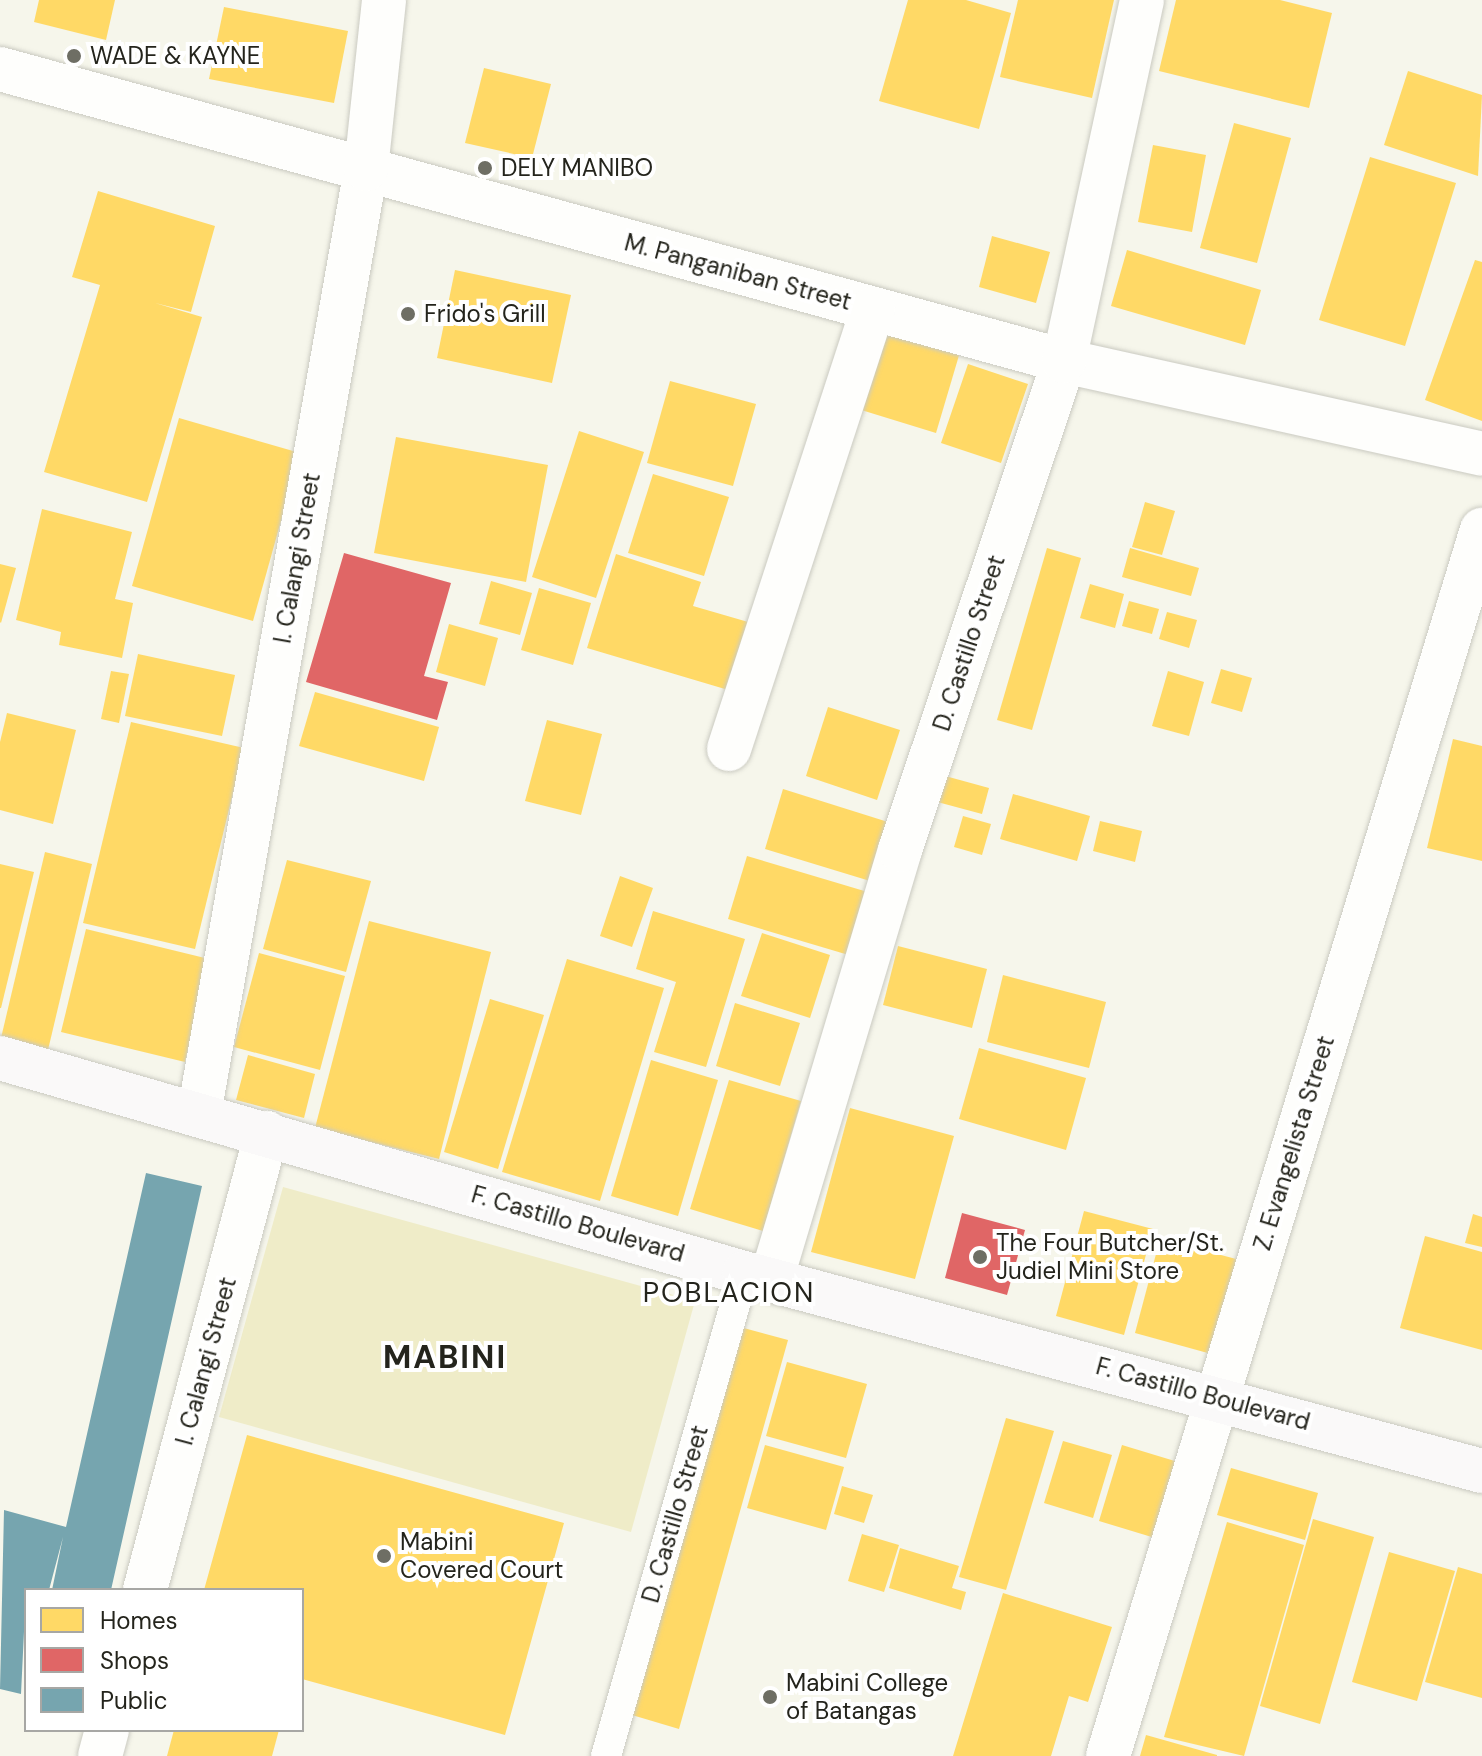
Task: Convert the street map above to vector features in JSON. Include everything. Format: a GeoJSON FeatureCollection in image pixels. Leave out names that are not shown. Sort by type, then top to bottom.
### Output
{"type":"FeatureCollection","features":[{"type":"Feature","properties":{"kind":"main road","name":"F. Castillo Boulevard"},"geometry":{"type":"LineString","coordinates":[[0,1058],[757,1276],[1216,1396],[1482,1471]]}},
{"type":"Feature","properties":{"kind":"street","name":"I. Calangi Street"},"geometry":{"type":"LineString","coordinates":[[199,1114],[366,169],[384,0]]}},
{"type":"Feature","properties":{"kind":"street","name":"D. Castillo Street"},"geometry":{"type":"LineString","coordinates":[[757,1276],[1064,361],[1142,0]]}},
{"type":"Feature","properties":{"kind":"street","name":"M. Panganiban Street"},"geometry":{"type":"LineString","coordinates":[[0,69],[1064,361],[1482,454]]}},
{"type":"Feature","properties":{"kind":"street"},"geometry":{"type":"LineString","coordinates":[[729,749],[873,309]]}},
{"type":"Feature","properties":{"kind":"street","name":"Z. Evangelista Street"},"geometry":{"type":"LineString","coordinates":[[1108,1756],[1482,530]]}},
{"type":"Feature","properties":{"kind":"street","name":"I. Calangi Street"},"geometry":{"type":"LineString","coordinates":[[146,1588],[267,1133]]}},
{"type":"Feature","properties":{"kind":"street"},"geometry":{"type":"LineString","coordinates":[[100,1756],[106,1732]]}},
{"type":"Feature","properties":{"kind":"lane","name":"D. Castillo Street"},"geometry":{"type":"LineString","coordinates":[[606,1756],[757,1276]]}},
{"type":"Feature","properties":{"kind":"shaded area"},"geometry":{"type":"Polygon","coordinates":[[[283,1187],[695,1301],[631,1532],[219,1417],[283,1187]]]}},
{"type":"Feature","properties":{"kind":"building: Homes"},"geometry":{"type":"Polygon","coordinates":[[[39,0],[115,0],[106,40],[34,22],[39,0]]]}},
{"type":"Feature","properties":{"kind":"building: Homes"},"geometry":{"type":"Polygon","coordinates":[[[908,0],[966,0],[1011,13],[979,129],[879,101],[908,0]]]}},
{"type":"Feature","properties":{"kind":"building: Homes"},"geometry":{"type":"Polygon","coordinates":[[[1018,0],[1114,0],[1092,98],[1000,77],[1018,0]]]}},
{"type":"Feature","properties":{"kind":"building: Homes"},"geometry":{"type":"Polygon","coordinates":[[[1176,0],[1280,0],[1332,13],[1309,108],[1159,71],[1176,0]]]}},
{"type":"Feature","properties":{"kind":"building: Homes"},"geometry":{"type":"Polygon","coordinates":[[[224,7],[348,31],[334,103],[209,79],[224,7]]]}},
{"type":"Feature","properties":{"kind":"building: Homes"},"geometry":{"type":"Polygon","coordinates":[[[484,68],[551,84],[532,158],[465,143],[484,68]]]}},
{"type":"Feature","properties":{"kind":"building: Homes"},"geometry":{"type":"Polygon","coordinates":[[[1408,71],[1482,95],[1478,176],[1384,145],[1408,71]]]}},
{"type":"Feature","properties":{"kind":"building: Homes"},"geometry":{"type":"Polygon","coordinates":[[[1234,123],[1291,138],[1257,263],[1200,248],[1234,123]]]}},
{"type":"Feature","properties":{"kind":"building: Homes"},"geometry":{"type":"Polygon","coordinates":[[[1153,145],[1206,155],[1192,232],[1138,222],[1153,145]]]}},
{"type":"Feature","properties":{"kind":"building: Homes"},"geometry":{"type":"Polygon","coordinates":[[[1370,157],[1456,183],[1405,346],[1319,320],[1370,157]]]}},
{"type":"Feature","properties":{"kind":"building: Homes"},"geometry":{"type":"Polygon","coordinates":[[[98,191],[215,226],[191,312],[155,303],[202,317],[147,502],[44,472],[100,285],[72,277],[98,191]]]}},
{"type":"Feature","properties":{"kind":"building: Homes"},"geometry":{"type":"Polygon","coordinates":[[[992,236],[1050,252],[1036,303],[979,287],[992,236]]]}},
{"type":"Feature","properties":{"kind":"building: Homes"},"geometry":{"type":"Polygon","coordinates":[[[1127,250],[1261,290],[1245,345],[1111,306],[1127,250]]]}},
{"type":"Feature","properties":{"kind":"building: Homes"},"geometry":{"type":"Polygon","coordinates":[[[1475,260],[1482,262],[1482,421],[1425,400],[1475,260]]]}},
{"type":"Feature","properties":{"kind":"building: Homes"},"geometry":{"type":"Polygon","coordinates":[[[455,270],[571,295],[552,383],[437,358],[455,270]]]}},
{"type":"Feature","properties":{"kind":"building: Homes"},"geometry":{"type":"Polygon","coordinates":[[[882,329],[960,352],[936,433],[858,409],[882,329]]]}},
{"type":"Feature","properties":{"kind":"building: Homes"},"geometry":{"type":"Polygon","coordinates":[[[968,364],[1028,384],[1001,463],[941,443],[968,364]]]}},
{"type":"Feature","properties":{"kind":"building: Homes"},"geometry":{"type":"Polygon","coordinates":[[[670,381],[756,404],[733,486],[647,463],[670,381]]]}},
{"type":"Feature","properties":{"kind":"building: Homes"},"geometry":{"type":"Polygon","coordinates":[[[179,418],[300,453],[253,621],[132,586],[179,418]]]}},
{"type":"Feature","properties":{"kind":"building: Homes"},"geometry":{"type":"Polygon","coordinates":[[[579,431],[644,452],[596,598],[532,577],[579,431]]]}},
{"type":"Feature","properties":{"kind":"building: Homes"},"geometry":{"type":"Polygon","coordinates":[[[396,437],[548,465],[526,582],[374,553],[396,437]]]}},
{"type":"Feature","properties":{"kind":"building: Homes"},"geometry":{"type":"Polygon","coordinates":[[[653,474],[729,497],[704,576],[628,553],[653,474]]]}},
{"type":"Feature","properties":{"kind":"building: Homes"},"geometry":{"type":"Polygon","coordinates":[[[1145,502],[1175,511],[1162,555],[1132,547],[1145,502]]]}},
{"type":"Feature","properties":{"kind":"building: Homes"},"geometry":{"type":"Polygon","coordinates":[[[42,509],[132,532],[115,599],[133,603],[122,658],[59,645],[61,632],[16,620],[42,509]]]}},
{"type":"Feature","properties":{"kind":"building: Homes"},"geometry":{"type":"Polygon","coordinates":[[[1047,548],[1081,558],[1032,730],[997,720],[1047,548]]]}},
{"type":"Feature","properties":{"kind":"building: Homes"},"geometry":{"type":"Polygon","coordinates":[[[1130,548],[1199,568],[1191,596],[1122,577],[1130,548]]]}},
{"type":"Feature","properties":{"kind":"building: Homes"},"geometry":{"type":"Polygon","coordinates":[[[616,554],[701,582],[693,606],[755,624],[735,692],[587,648],[616,554]]]}},
{"type":"Feature","properties":{"kind":"building: Homes"},"geometry":{"type":"Polygon","coordinates":[[[0,564],[16,568],[1,623],[0,622],[0,564]]]}},
{"type":"Feature","properties":{"kind":"building: Homes"},"geometry":{"type":"Polygon","coordinates":[[[491,581],[532,593],[520,635],[479,624],[491,581]]]}},
{"type":"Feature","properties":{"kind":"building: Homes"},"geometry":{"type":"Polygon","coordinates":[[[1090,584],[1124,594],[1115,628],[1080,618],[1090,584]]]}},
{"type":"Feature","properties":{"kind":"building: Homes"},"geometry":{"type":"Polygon","coordinates":[[[539,588],[591,603],[573,665],[521,650],[539,588]]]}},
{"type":"Feature","properties":{"kind":"building: Homes"},"geometry":{"type":"Polygon","coordinates":[[[1129,601],[1159,609],[1152,634],[1122,626],[1129,601]]]}},
{"type":"Feature","properties":{"kind":"building: Homes"},"geometry":{"type":"Polygon","coordinates":[[[1167,612],[1197,620],[1189,648],[1159,639],[1167,612]]]}},
{"type":"Feature","properties":{"kind":"building: Homes"},"geometry":{"type":"Polygon","coordinates":[[[449,624],[498,638],[485,686],[436,672],[449,624]]]}},
{"type":"Feature","properties":{"kind":"building: Homes"},"geometry":{"type":"Polygon","coordinates":[[[138,654],[235,675],[222,736],[125,716],[138,654]]]}},
{"type":"Feature","properties":{"kind":"building: Homes"},"geometry":{"type":"Polygon","coordinates":[[[1221,669],[1252,678],[1242,712],[1211,703],[1221,669]]]}},
{"type":"Feature","properties":{"kind":"building: Homes"},"geometry":{"type":"Polygon","coordinates":[[[111,671],[129,674],[119,723],[101,719],[111,671]]]}},
{"type":"Feature","properties":{"kind":"building: Homes"},"geometry":{"type":"Polygon","coordinates":[[[1168,671],[1204,682],[1189,736],[1152,726],[1168,671]]]}},
{"type":"Feature","properties":{"kind":"building: Homes"},"geometry":{"type":"Polygon","coordinates":[[[315,692],[439,727],[424,781],[299,746],[315,692]]]}},
{"type":"Feature","properties":{"kind":"building: Homes"},"geometry":{"type":"Polygon","coordinates":[[[828,707],[900,730],[877,800],[806,776],[828,707]]]}},
{"type":"Feature","properties":{"kind":"building: Homes"},"geometry":{"type":"Polygon","coordinates":[[[7,713],[76,730],[53,824],[0,810],[0,742],[7,713]]]}},
{"type":"Feature","properties":{"kind":"building: Homes"},"geometry":{"type":"Polygon","coordinates":[[[547,720],[602,734],[581,815],[525,801],[547,720]]]}},
{"type":"Feature","properties":{"kind":"building: Homes"},"geometry":{"type":"Polygon","coordinates":[[[131,722],[244,748],[195,949],[83,923],[131,722]]]}},
{"type":"Feature","properties":{"kind":"building: Homes"},"geometry":{"type":"Polygon","coordinates":[[[1453,739],[1482,746],[1482,861],[1427,848],[1453,739]]]}},
{"type":"Feature","properties":{"kind":"building: Homes"},"geometry":{"type":"Polygon","coordinates":[[[938,774],[989,788],[982,814],[930,800],[938,774]]]}},
{"type":"Feature","properties":{"kind":"building: Homes"},"geometry":{"type":"Polygon","coordinates":[[[783,789],[888,822],[870,881],[765,849],[783,789]]]}},
{"type":"Feature","properties":{"kind":"building: Homes"},"geometry":{"type":"Polygon","coordinates":[[[1013,794],[1090,816],[1077,861],[1000,839],[1013,794]]]}},
{"type":"Feature","properties":{"kind":"building: Homes"},"geometry":{"type":"Polygon","coordinates":[[[963,816],[991,824],[982,855],[954,847],[963,816]]]}},
{"type":"Feature","properties":{"kind":"building: Homes"},"geometry":{"type":"Polygon","coordinates":[[[1100,821],[1142,831],[1135,862],[1093,851],[1100,821]]]}},
{"type":"Feature","properties":{"kind":"building: Homes"},"geometry":{"type":"Polygon","coordinates":[[[45,852],[92,864],[48,1050],[1,1038],[45,852]]]}},
{"type":"Feature","properties":{"kind":"building: Homes"},"geometry":{"type":"Polygon","coordinates":[[[747,856],[871,893],[852,956],[728,919],[747,856]]]}},
{"type":"Feature","properties":{"kind":"building: Homes"},"geometry":{"type":"Polygon","coordinates":[[[287,860],[371,881],[346,972],[263,949],[287,860]]]}},
{"type":"Feature","properties":{"kind":"building: Homes"},"geometry":{"type":"Polygon","coordinates":[[[0,864],[34,872],[1,1008],[0,1008],[0,864]]]}},
{"type":"Feature","properties":{"kind":"building: Homes"},"geometry":{"type":"Polygon","coordinates":[[[620,876],[653,888],[632,947],[600,936],[620,876]]]}},
{"type":"Feature","properties":{"kind":"building: Homes"},"geometry":{"type":"Polygon","coordinates":[[[653,911],[745,939],[706,1067],[654,1052],[676,982],[636,969],[653,911]]]}},
{"type":"Feature","properties":{"kind":"building: Homes"},"geometry":{"type":"Polygon","coordinates":[[[369,921],[491,952],[439,1159],[315,1128],[369,921]]]}},
{"type":"Feature","properties":{"kind":"building: Homes"},"geometry":{"type":"Polygon","coordinates":[[[86,929],[209,959],[185,1062],[61,1032],[86,929]]]}},
{"type":"Feature","properties":{"kind":"building: Homes"},"geometry":{"type":"Polygon","coordinates":[[[762,933],[830,955],[810,1018],[741,996],[762,933]]]}},
{"type":"Feature","properties":{"kind":"building: Homes"},"geometry":{"type":"Polygon","coordinates":[[[898,946],[987,969],[972,1028],[883,1005],[898,946]]]}},
{"type":"Feature","properties":{"kind":"building: Homes"},"geometry":{"type":"Polygon","coordinates":[[[259,953],[345,976],[320,1070],[234,1047],[259,953]]]}},
{"type":"Feature","properties":{"kind":"building: Homes"},"geometry":{"type":"Polygon","coordinates":[[[567,959],[664,988],[600,1201],[502,1172],[567,959]]]}},
{"type":"Feature","properties":{"kind":"building: Homes"},"geometry":{"type":"Polygon","coordinates":[[[1003,975],[1106,1002],[1089,1068],[987,1042],[1003,975]]]}},
{"type":"Feature","properties":{"kind":"building: Homes"},"geometry":{"type":"Polygon","coordinates":[[[490,999],[544,1015],[498,1169],[444,1152],[490,999]]]}},
{"type":"Feature","properties":{"kind":"building: Homes"},"geometry":{"type":"Polygon","coordinates":[[[735,1003],[800,1023],[780,1086],[716,1066],[735,1003]]]}},
{"type":"Feature","properties":{"kind":"building: Homes"},"geometry":{"type":"Polygon","coordinates":[[[979,1048],[1086,1078],[1066,1150],[959,1119],[979,1048]]]}},
{"type":"Feature","properties":{"kind":"building: Homes"},"geometry":{"type":"Polygon","coordinates":[[[248,1055],[315,1074],[304,1118],[236,1100],[248,1055]]]}},
{"type":"Feature","properties":{"kind":"building: Homes"},"geometry":{"type":"Polygon","coordinates":[[[651,1060],[718,1080],[678,1216],[611,1196],[651,1060]]]}},
{"type":"Feature","properties":{"kind":"building: Homes"},"geometry":{"type":"Polygon","coordinates":[[[729,1080],[801,1101],[763,1231],[690,1209],[729,1080]]]}},
{"type":"Feature","properties":{"kind":"building: Homes"},"geometry":{"type":"Polygon","coordinates":[[[850,1108],[954,1136],[915,1279],[811,1252],[850,1108]]]}},
{"type":"Feature","properties":{"kind":"building: Homes"},"geometry":{"type":"Polygon","coordinates":[[[1084,1211],[1153,1229],[1124,1335],[1056,1316],[1084,1211]]]}},
{"type":"Feature","properties":{"kind":"building: Homes"},"geometry":{"type":"Polygon","coordinates":[[[1473,1214],[1482,1217],[1482,1247],[1465,1243],[1473,1214]]]}},
{"type":"Feature","properties":{"kind":"building: Homes"},"geometry":{"type":"Polygon","coordinates":[[[1425,1236],[1482,1252],[1482,1350],[1400,1328],[1425,1236]]]}},
{"type":"Feature","properties":{"kind":"building: Homes"},"geometry":{"type":"Polygon","coordinates":[[[1160,1239],[1240,1260],[1215,1355],[1135,1333],[1160,1239]]]}},
{"type":"Feature","properties":{"kind":"building: Homes"},"geometry":{"type":"Polygon","coordinates":[[[740,1327],[788,1340],[679,1729],[632,1715],[740,1327]]]}},
{"type":"Feature","properties":{"kind":"building: Homes"},"geometry":{"type":"Polygon","coordinates":[[[787,1362],[867,1384],[846,1458],[766,1436],[787,1362]]]}},
{"type":"Feature","properties":{"kind":"building: Homes"},"geometry":{"type":"Polygon","coordinates":[[[1006,1418],[1054,1431],[1006,1590],[959,1577],[1006,1418]]]}},
{"type":"Feature","properties":{"kind":"building: Homes","name":"Mabini Covered Court"},"geometry":{"type":"Polygon","coordinates":[[[247,1435],[564,1523],[505,1735],[304,1680],[304,1588],[205,1588],[247,1435]]]}},
{"type":"Feature","properties":{"kind":"building: Homes"},"geometry":{"type":"Polygon","coordinates":[[[1063,1441],[1112,1455],[1093,1518],[1044,1503],[1063,1441]]]}},
{"type":"Feature","properties":{"kind":"building: Homes"},"geometry":{"type":"Polygon","coordinates":[[[765,1445],[844,1467],[826,1530],[747,1508],[765,1445]]]}},
{"type":"Feature","properties":{"kind":"building: Homes"},"geometry":{"type":"Polygon","coordinates":[[[1122,1445],[1178,1462],[1155,1538],[1099,1521],[1122,1445]]]}},
{"type":"Feature","properties":{"kind":"building: Homes"},"geometry":{"type":"Polygon","coordinates":[[[1231,1468],[1318,1493],[1305,1540],[1217,1515],[1231,1468]]]}},
{"type":"Feature","properties":{"kind":"building: Homes"},"geometry":{"type":"Polygon","coordinates":[[[842,1486],[873,1495],[864,1523],[834,1514],[842,1486]]]}},
{"type":"Feature","properties":{"kind":"building: Homes"},"geometry":{"type":"Polygon","coordinates":[[[1313,1519],[1374,1537],[1320,1724],[1260,1706],[1313,1519]]]}},
{"type":"Feature","properties":{"kind":"building: Homes"},"geometry":{"type":"Polygon","coordinates":[[[1227,1522],[1304,1545],[1244,1756],[1164,1737],[1227,1522]]]}},
{"type":"Feature","properties":{"kind":"building: Homes"},"geometry":{"type":"Polygon","coordinates":[[[862,1534],[899,1545],[884,1592],[848,1581],[862,1534]]]}},
{"type":"Feature","properties":{"kind":"building: Homes"},"geometry":{"type":"Polygon","coordinates":[[[900,1548],[959,1566],[952,1588],[966,1592],[961,1610],[889,1588],[900,1548]]]}},
{"type":"Feature","properties":{"kind":"building: Homes"},"geometry":{"type":"Polygon","coordinates":[[[1389,1552],[1455,1571],[1417,1701],[1352,1682],[1389,1552]]]}},
{"type":"Feature","properties":{"kind":"building: Homes"},"geometry":{"type":"Polygon","coordinates":[[[1458,1567],[1482,1574],[1482,1698],[1425,1682],[1458,1567]]]}},
{"type":"Feature","properties":{"kind":"building: Homes"},"geometry":{"type":"Polygon","coordinates":[[[1003,1593],[1112,1627],[1088,1702],[1069,1696],[1051,1756],[953,1756],[1003,1593]]]}},
{"type":"Feature","properties":{"kind":"building: Homes"},"geometry":{"type":"Polygon","coordinates":[[[173,1732],[278,1732],[272,1756],[167,1756],[173,1732]]]}},
{"type":"Feature","properties":{"kind":"building: Homes"},"geometry":{"type":"Polygon","coordinates":[[[1146,1735],[1217,1755],[1217,1756],[1140,1756],[1146,1735]]]}},
{"type":"Feature","properties":{"kind":"building: Shops"},"geometry":{"type":"Polygon","coordinates":[[[344,553],[451,583],[424,676],[448,682],[437,720],[306,682],[344,553]]]}},
{"type":"Feature","properties":{"kind":"building: Shops"},"geometry":{"type":"Polygon","coordinates":[[[962,1213],[1025,1230],[1007,1295],[945,1278],[962,1213]]]}},
{"type":"Feature","properties":{"kind":"building: Public"},"geometry":{"type":"Polygon","coordinates":[[[146,1173],[202,1186],[111,1588],[52,1588],[63,1537],[50,1588],[24,1588],[21,1694],[0,1689],[4,1510],[66,1527],[146,1173]]]}},
{"type":"Feature","properties":{"kind":"place","name":"WADE & KAYNE"},"geometry":{"type":"Point","coordinates":[74,56]}},
{"type":"Feature","properties":{"kind":"place","name":"DELY MANIBO"},"geometry":{"type":"Point","coordinates":[485,168]}},
{"type":"Feature","properties":{"kind":"place","name":"Frido's Grill"},"geometry":{"type":"Point","coordinates":[408,314]}},
{"type":"Feature","properties":{"kind":"place","name":"The Four Butcher/St. Judiel Mini Store"},"geometry":{"type":"Point","coordinates":[980,1257]}},
{"type":"Feature","properties":{"kind":"place","name":"Mabini Covered Court"},"geometry":{"type":"Point","coordinates":[384,1556]}},
{"type":"Feature","properties":{"kind":"place","name":"Mabini College of Batangas"},"geometry":{"type":"Point","coordinates":[770,1697]}},
{"type":"Feature","properties":{"kind":"district","name":"POBLACION"},"geometry":{"type":"Point","coordinates":[729,1293]}},
{"type":"Feature","properties":{"kind":"district","name":"MABINI"},"geometry":{"type":"Point","coordinates":[445,1357]}}]}
